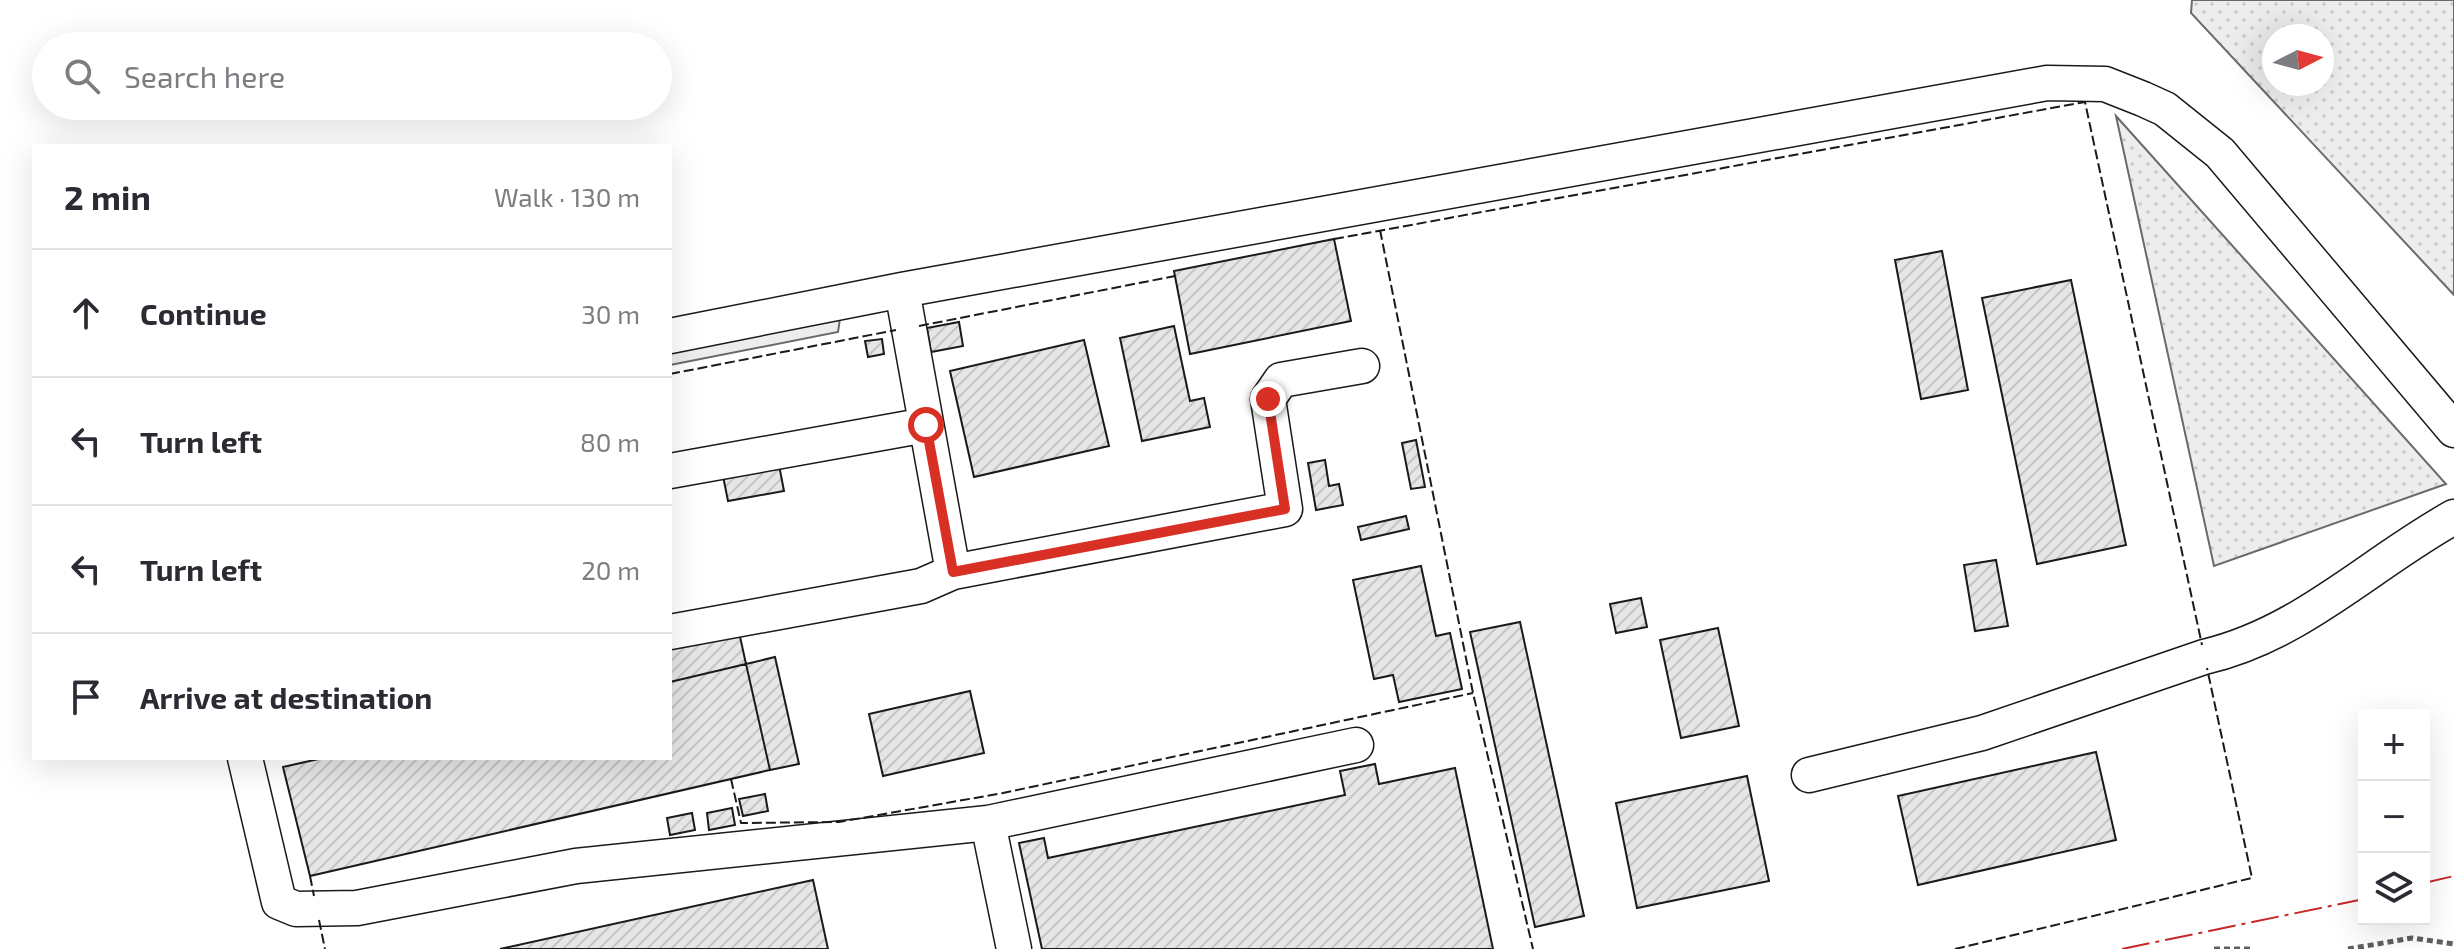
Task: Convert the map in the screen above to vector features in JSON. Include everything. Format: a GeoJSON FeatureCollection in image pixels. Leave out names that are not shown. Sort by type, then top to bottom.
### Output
{"type":"FeatureCollection","features":[{"type":"Feature","properties":{"kind":"lane"},"geometry":{"type":"LineString","coordinates":[[672,336],[902,290],[2047,83],[2105,84],[2165,109],[2220,153],[2454,430]]}},
{"type":"Feature","properties":{"kind":"lane"},"geometry":{"type":"LineString","coordinates":[[902,290],[953,572]]}},
{"type":"Feature","properties":{"kind":"lane"},"geometry":{"type":"LineString","coordinates":[[672,632],[921,586],[953,572],[1285,509],[1268,399],[1281,380],[1362,366]]}},
{"type":"Feature","properties":{"kind":"lane"},"geometry":{"type":"LineString","coordinates":[[672,471],[926,425]]}},
{"type":"Feature","properties":{"kind":"lane"},"geometry":{"type":"LineString","coordinates":[[1809,775],[1982,733],[2204,657],[2234,650],[2321,607],[2454,517]]}},
{"type":"Feature","properties":{"kind":"lane"},"geometry":{"type":"LineString","coordinates":[[245,760],[279,902],[296,909],[357,908],[576,866],[988,823],[1356,745]]}},
{"type":"Feature","properties":{"kind":"lane"},"geometry":{"type":"LineString","coordinates":[[988,823],[1014,949]]}},
{"type":"Feature","properties":{"kind":"path"},"geometry":{"type":"LineString","coordinates":[[2348,949],[2412,938],[2454,944]]}},
{"type":"Feature","properties":{"kind":"path"},"geometry":{"type":"LineString","coordinates":[[2214,949],[2253,949]]}},
{"type":"Feature","properties":{"kind":"shaded area"},"geometry":{"type":"Polygon","coordinates":[[[2192,0],[2454,0],[2454,295],[2268,96],[2334,96],[2334,24],[2262,24],[2262,89],[2191,13],[2192,0]]]}},
{"type":"Feature","properties":{"kind":"shaded area"},"geometry":{"type":"Polygon","coordinates":[[[2116,116],[2446,484],[2214,566],[2116,116]]]}},
{"type":"Feature","properties":{"kind":"shaded area"},"geometry":{"type":"Polygon","coordinates":[[[841,312],[838,332],[672,365],[672,345],[841,312]]]}},
{"type":"Feature","properties":{"kind":"building"},"geometry":{"type":"Polygon","coordinates":[[[1334,239],[1351,321],[1190,354],[1174,271],[1334,239]]]}},
{"type":"Feature","properties":{"kind":"building"},"geometry":{"type":"Polygon","coordinates":[[[1942,251],[1968,390],[1921,399],[1895,260],[1942,251]]]}},
{"type":"Feature","properties":{"kind":"building"},"geometry":{"type":"Polygon","coordinates":[[[2071,280],[2126,545],[2037,564],[1982,298],[2071,280]]]}},
{"type":"Feature","properties":{"kind":"building"},"geometry":{"type":"Polygon","coordinates":[[[959,322],[963,346],[931,352],[927,328],[959,322]]]}},
{"type":"Feature","properties":{"kind":"building"},"geometry":{"type":"Polygon","coordinates":[[[1174,326],[1190,401],[1204,398],[1210,427],[1142,441],[1120,338],[1174,326]]]}},
{"type":"Feature","properties":{"kind":"building"},"geometry":{"type":"Polygon","coordinates":[[[882,339],[884,354],[868,357],[865,341],[882,339]]]}},
{"type":"Feature","properties":{"kind":"building"},"geometry":{"type":"Polygon","coordinates":[[[1084,340],[1109,446],[974,477],[950,371],[1084,340]]]}},
{"type":"Feature","properties":{"kind":"building"},"geometry":{"type":"Polygon","coordinates":[[[1416,440],[1425,487],[1411,489],[1402,443],[1416,440]]]}},
{"type":"Feature","properties":{"kind":"building"},"geometry":{"type":"Polygon","coordinates":[[[1325,460],[1329,486],[1339,484],[1343,505],[1316,510],[1308,463],[1325,460]]]}},
{"type":"Feature","properties":{"kind":"building"},"geometry":{"type":"Polygon","coordinates":[[[779,465],[784,491],[728,501],[723,476],[779,465]]]}},
{"type":"Feature","properties":{"kind":"building"},"geometry":{"type":"Polygon","coordinates":[[[1406,516],[1409,529],[1361,540],[1358,527],[1406,516]]]}},
{"type":"Feature","properties":{"kind":"building"},"geometry":{"type":"Polygon","coordinates":[[[1996,560],[2008,626],[1975,631],[1964,565],[1996,560]]]}},
{"type":"Feature","properties":{"kind":"building"},"geometry":{"type":"Polygon","coordinates":[[[1421,566],[1436,636],[1450,633],[1462,689],[1399,702],[1393,675],[1374,679],[1353,580],[1421,566]]]}},
{"type":"Feature","properties":{"kind":"building"},"geometry":{"type":"Polygon","coordinates":[[[1641,598],[1647,627],[1616,633],[1610,604],[1641,598]]]}},
{"type":"Feature","properties":{"kind":"building"},"geometry":{"type":"Polygon","coordinates":[[[1520,622],[1584,916],[1535,927],[1470,632],[1520,622]]]}},
{"type":"Feature","properties":{"kind":"building"},"geometry":{"type":"Polygon","coordinates":[[[1718,628],[1739,726],[1681,738],[1660,640],[1718,628]]]}},
{"type":"Feature","properties":{"kind":"building"},"geometry":{"type":"Polygon","coordinates":[[[739,632],[746,664],[672,682],[672,648],[739,632]]]}},
{"type":"Feature","properties":{"kind":"building"},"geometry":{"type":"Polygon","coordinates":[[[775,657],[799,764],[770,770],[746,664],[775,657]]]}},
{"type":"Feature","properties":{"kind":"building"},"geometry":{"type":"Polygon","coordinates":[[[746,664],[770,770],[310,876],[283,767],[314,760],[672,760],[672,682],[746,664]]]}},
{"type":"Feature","properties":{"kind":"building"},"geometry":{"type":"Polygon","coordinates":[[[970,691],[984,753],[883,776],[869,714],[970,691]]]}},
{"type":"Feature","properties":{"kind":"building"},"geometry":{"type":"Polygon","coordinates":[[[2096,752],[2116,840],[1918,885],[1898,796],[2096,752]]]}},
{"type":"Feature","properties":{"kind":"building"},"geometry":{"type":"Polygon","coordinates":[[[1375,764],[1379,784],[1455,768],[1493,949],[1042,949],[1019,843],[1044,838],[1048,858],[1345,795],[1340,771],[1375,764]]]}},
{"type":"Feature","properties":{"kind":"building"},"geometry":{"type":"Polygon","coordinates":[[[1747,776],[1769,881],[1637,908],[1616,803],[1747,776]]]}},
{"type":"Feature","properties":{"kind":"building"},"geometry":{"type":"Polygon","coordinates":[[[765,794],[768,811],[743,816],[739,799],[765,794]]]}},
{"type":"Feature","properties":{"kind":"building"},"geometry":{"type":"Polygon","coordinates":[[[732,808],[735,825],[709,830],[707,813],[732,808]]]}},
{"type":"Feature","properties":{"kind":"building"},"geometry":{"type":"Polygon","coordinates":[[[692,813],[695,830],[670,835],[667,818],[692,813]]]}},
{"type":"Feature","properties":{"kind":"building"},"geometry":{"type":"Polygon","coordinates":[[[813,880],[828,949],[500,949],[813,880]]]}},
{"type":"Feature","properties":{"kind":"fence"},"geometry":{"type":"LineString","coordinates":[[1334,239],[2085,102],[2202,645]]}},
{"type":"Feature","properties":{"kind":"fence"},"geometry":{"type":"LineString","coordinates":[[1380,230],[1473,693],[1533,949]]}},
{"type":"Feature","properties":{"kind":"fence"},"geometry":{"type":"LineString","coordinates":[[919,326],[1175,276]]}},
{"type":"Feature","properties":{"kind":"fence"},"geometry":{"type":"LineString","coordinates":[[672,374],[896,330]]}},
{"type":"Feature","properties":{"kind":"fence"},"geometry":{"type":"LineString","coordinates":[[1955,949],[2252,878],[2207,668]]}},
{"type":"Feature","properties":{"kind":"fence"},"geometry":{"type":"LineString","coordinates":[[731,779],[741,823],[839,822],[1003,793],[1473,693]]}},
{"type":"Feature","properties":{"kind":"fence"},"geometry":{"type":"LineString","coordinates":[[310,876],[314,896]]}},
{"type":"Feature","properties":{"kind":"fence"},"geometry":{"type":"LineString","coordinates":[[319,920],[325,949]]}},
{"type":"Feature","properties":{"kind":"power"},"geometry":{"type":"LineString","coordinates":[[2430,882],[2454,876]]}},
{"type":"Feature","properties":{"kind":"power"},"geometry":{"type":"LineString","coordinates":[[2122,949],[2358,900]]}},
{"type":"Feature","properties":{"kind":"route"},"geometry":{"type":"LineString","coordinates":[[926,425],[953,572],[1285,509],[1268,399]]}}]}
